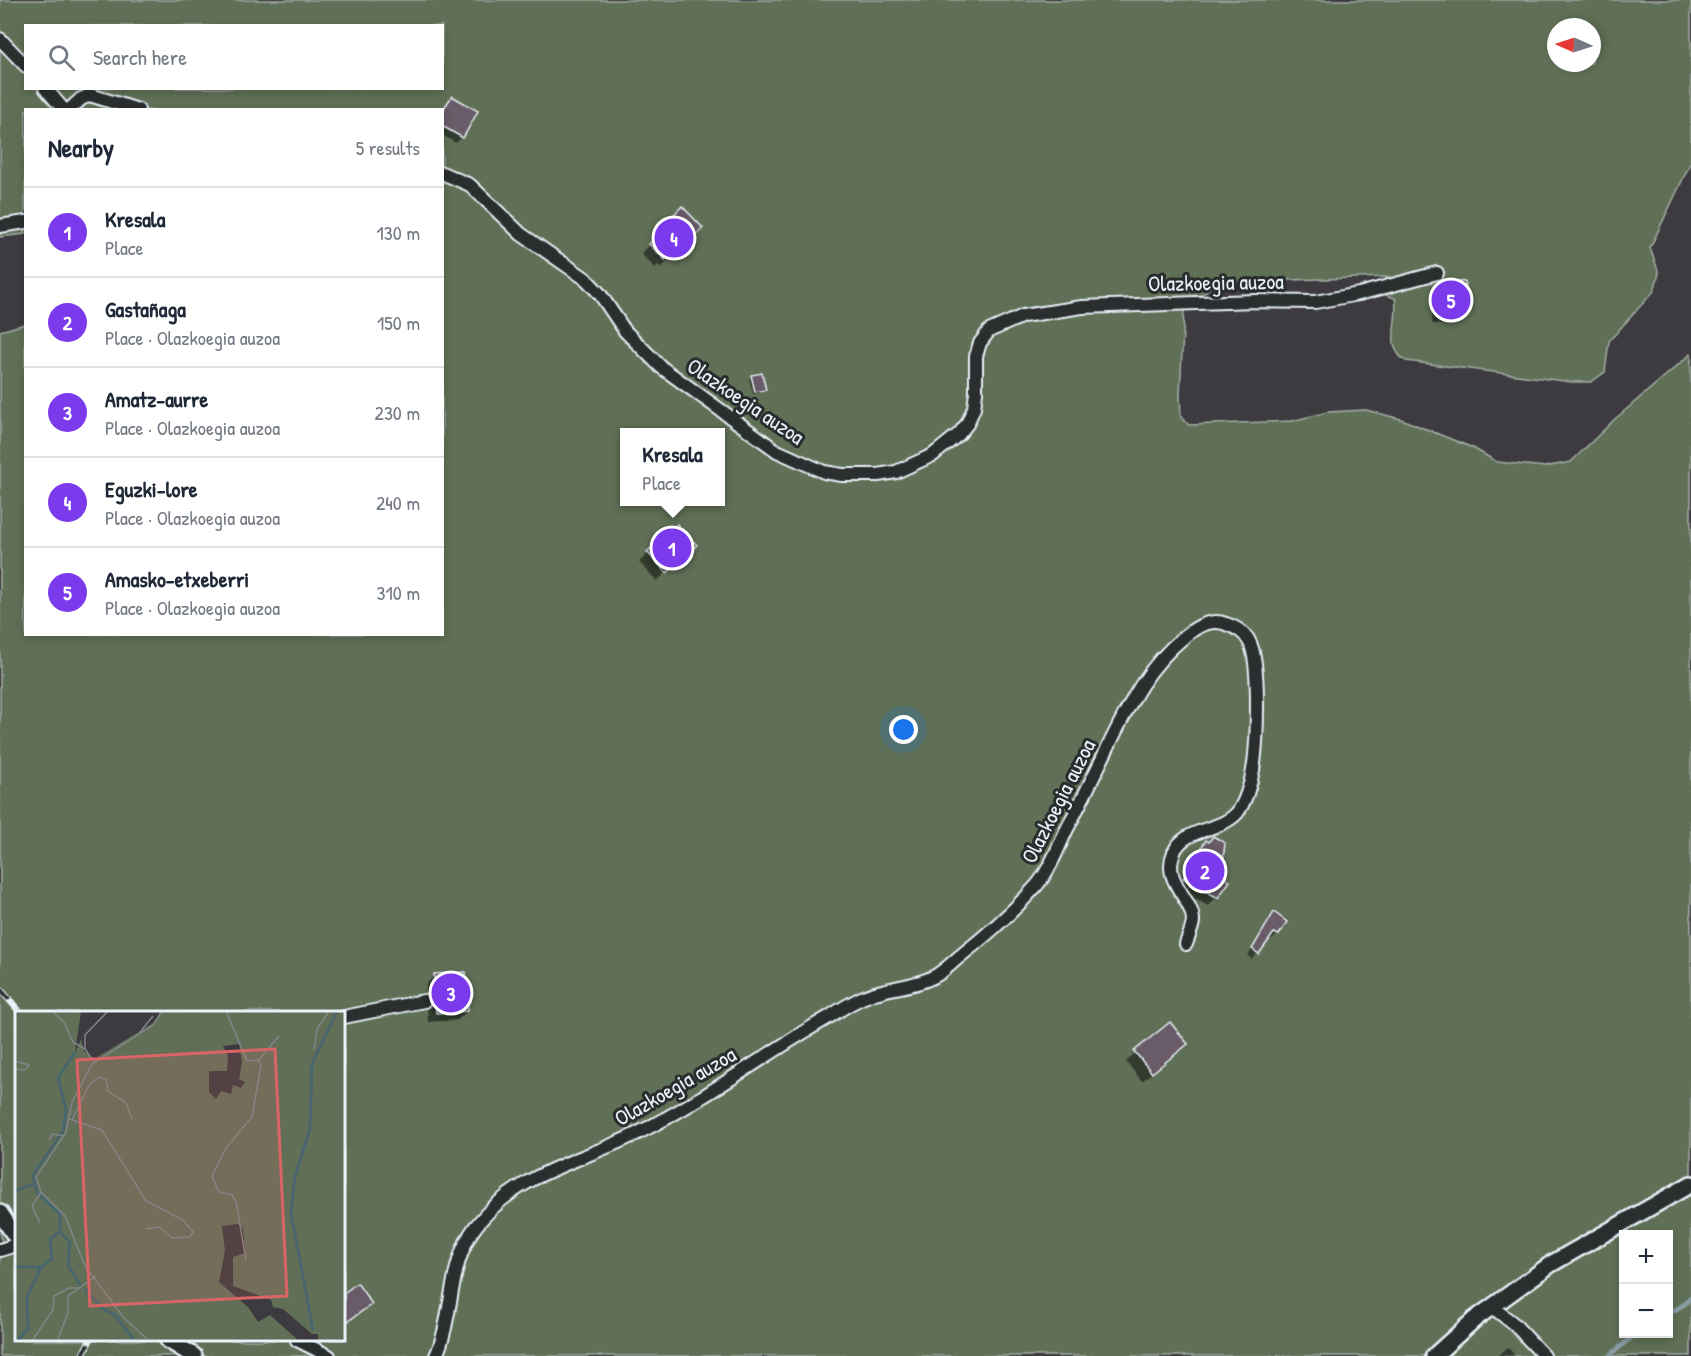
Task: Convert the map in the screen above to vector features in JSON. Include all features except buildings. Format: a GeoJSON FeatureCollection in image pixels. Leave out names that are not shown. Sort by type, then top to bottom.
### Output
{"type":"FeatureCollection","features":[{"type":"Feature","properties":{"kind":"street"},"geometry":{"type":"LineString","coordinates":[[0,39],[24,64]]}},
{"type":"Feature","properties":{"kind":"street"},"geometry":{"type":"LineString","coordinates":[[47,90],[62,108]]}},
{"type":"Feature","properties":{"kind":"street"},"geometry":{"type":"LineString","coordinates":[[71,108],[81,99],[90,95],[132,108]]}},
{"type":"Feature","properties":{"kind":"street","name":"Olazkoegia auzoa"},"geometry":{"type":"LineString","coordinates":[[444,174],[470,185],[521,234],[586,279],[600,294],[624,331],[670,374],[777,451],[816,469],[842,475],[878,475],[896,472],[933,455],[959,434],[968,424],[974,408],[976,356],[980,343],[989,331],[1023,316],[1082,307],[1255,301],[1315,302],[1359,294],[1437,273]]}},
{"type":"Feature","properties":{"kind":"street"},"geometry":{"type":"LineString","coordinates":[[0,226],[24,222]]}},
{"type":"Feature","properties":{"kind":"street","name":"Olazkoegia auzoa"},"geometry":{"type":"LineString","coordinates":[[436,1356],[443,1340],[460,1255],[469,1237],[474,1228],[491,1210],[524,1183],[566,1161],[602,1150],[642,1131],[704,1096],[827,1017],[869,995],[935,976],[992,932],[1041,881],[1137,689],[1156,665],[1184,637],[1206,623],[1220,621],[1247,637],[1253,648],[1256,711],[1253,772],[1241,809],[1228,821],[1193,833],[1179,844],[1172,854],[1175,885],[1180,895],[1188,903],[1193,922],[1186,944]]}},
{"type":"Feature","properties":{"kind":"street"},"geometry":{"type":"LineString","coordinates":[[345,1017],[424,1001]]}},
{"type":"Feature","properties":{"kind":"street"},"geometry":{"type":"LineString","coordinates":[[1434,1356],[1491,1306],[1551,1264],[1691,1184]]}},
{"type":"Feature","properties":{"kind":"street"},"geometry":{"type":"LineString","coordinates":[[0,1213],[15,1236]]}},
{"type":"Feature","properties":{"kind":"street"},"geometry":{"type":"LineString","coordinates":[[0,1250],[15,1245]]}},
{"type":"Feature","properties":{"kind":"street"},"geometry":{"type":"LineString","coordinates":[[1491,1306],[1514,1324],[1544,1356]]}},
{"type":"Feature","properties":{"kind":"street"},"geometry":{"type":"LineString","coordinates":[[170,1341],[194,1356]]}},
{"type":"Feature","properties":{"kind":"street"},"geometry":{"type":"LineString","coordinates":[[299,1341],[329,1356]]}},
{"type":"Feature","properties":{"kind":"green space"},"geometry":{"type":"Polygon","coordinates":[[[0,0],[1691,0],[1691,162],[1650,248],[1659,273],[1654,291],[1609,341],[1605,372],[1591,382],[1572,382],[1406,361],[1395,348],[1395,298],[1383,294],[1390,277],[1217,282],[1184,310],[1180,395],[1181,417],[1189,425],[1292,421],[1328,412],[1366,410],[1401,419],[1473,448],[1497,462],[1545,467],[1571,462],[1615,419],[1691,354],[1691,1356],[0,1356],[0,1250],[2,1242],[0,1233],[0,331],[24,324],[24,636],[444,636],[444,108],[24,108],[24,234],[0,237],[0,0]]]}},
{"type":"Feature","properties":{"kind":"waterway"},"geometry":{"type":"LineString","coordinates":[[1673,1311],[1685,1304],[1691,1297]]}},
{"type":"Feature","properties":{"kind":"waterway"},"geometry":{"type":"LineString","coordinates":[[1609,1356],[1631,1338]]}},
{"type":"Feature","properties":{"kind":"railway"},"geometry":{"type":"LineString","coordinates":[[0,989],[19,1011]]}},
{"type":"Feature","properties":{"kind":"railway"},"geometry":{"type":"LineString","coordinates":[[82,1356],[90,1341]]}},
{"type":"Feature","properties":{"kind":"place","name":"Eguzki-lore"},"geometry":{"type":"Point","coordinates":[674,238]}},
{"type":"Feature","properties":{"kind":"place","name":"Amasko-etxeberri"},"geometry":{"type":"Point","coordinates":[1451,300]}},
{"type":"Feature","properties":{"kind":"place","name":"Kresala"},"geometry":{"type":"Point","coordinates":[672,548]}},
{"type":"Feature","properties":{"kind":"place","name":"Gastañaga"},"geometry":{"type":"Point","coordinates":[1205,871]}},
{"type":"Feature","properties":{"kind":"place","name":"Amatz-aurre"},"geometry":{"type":"Point","coordinates":[451,993]}}]}
